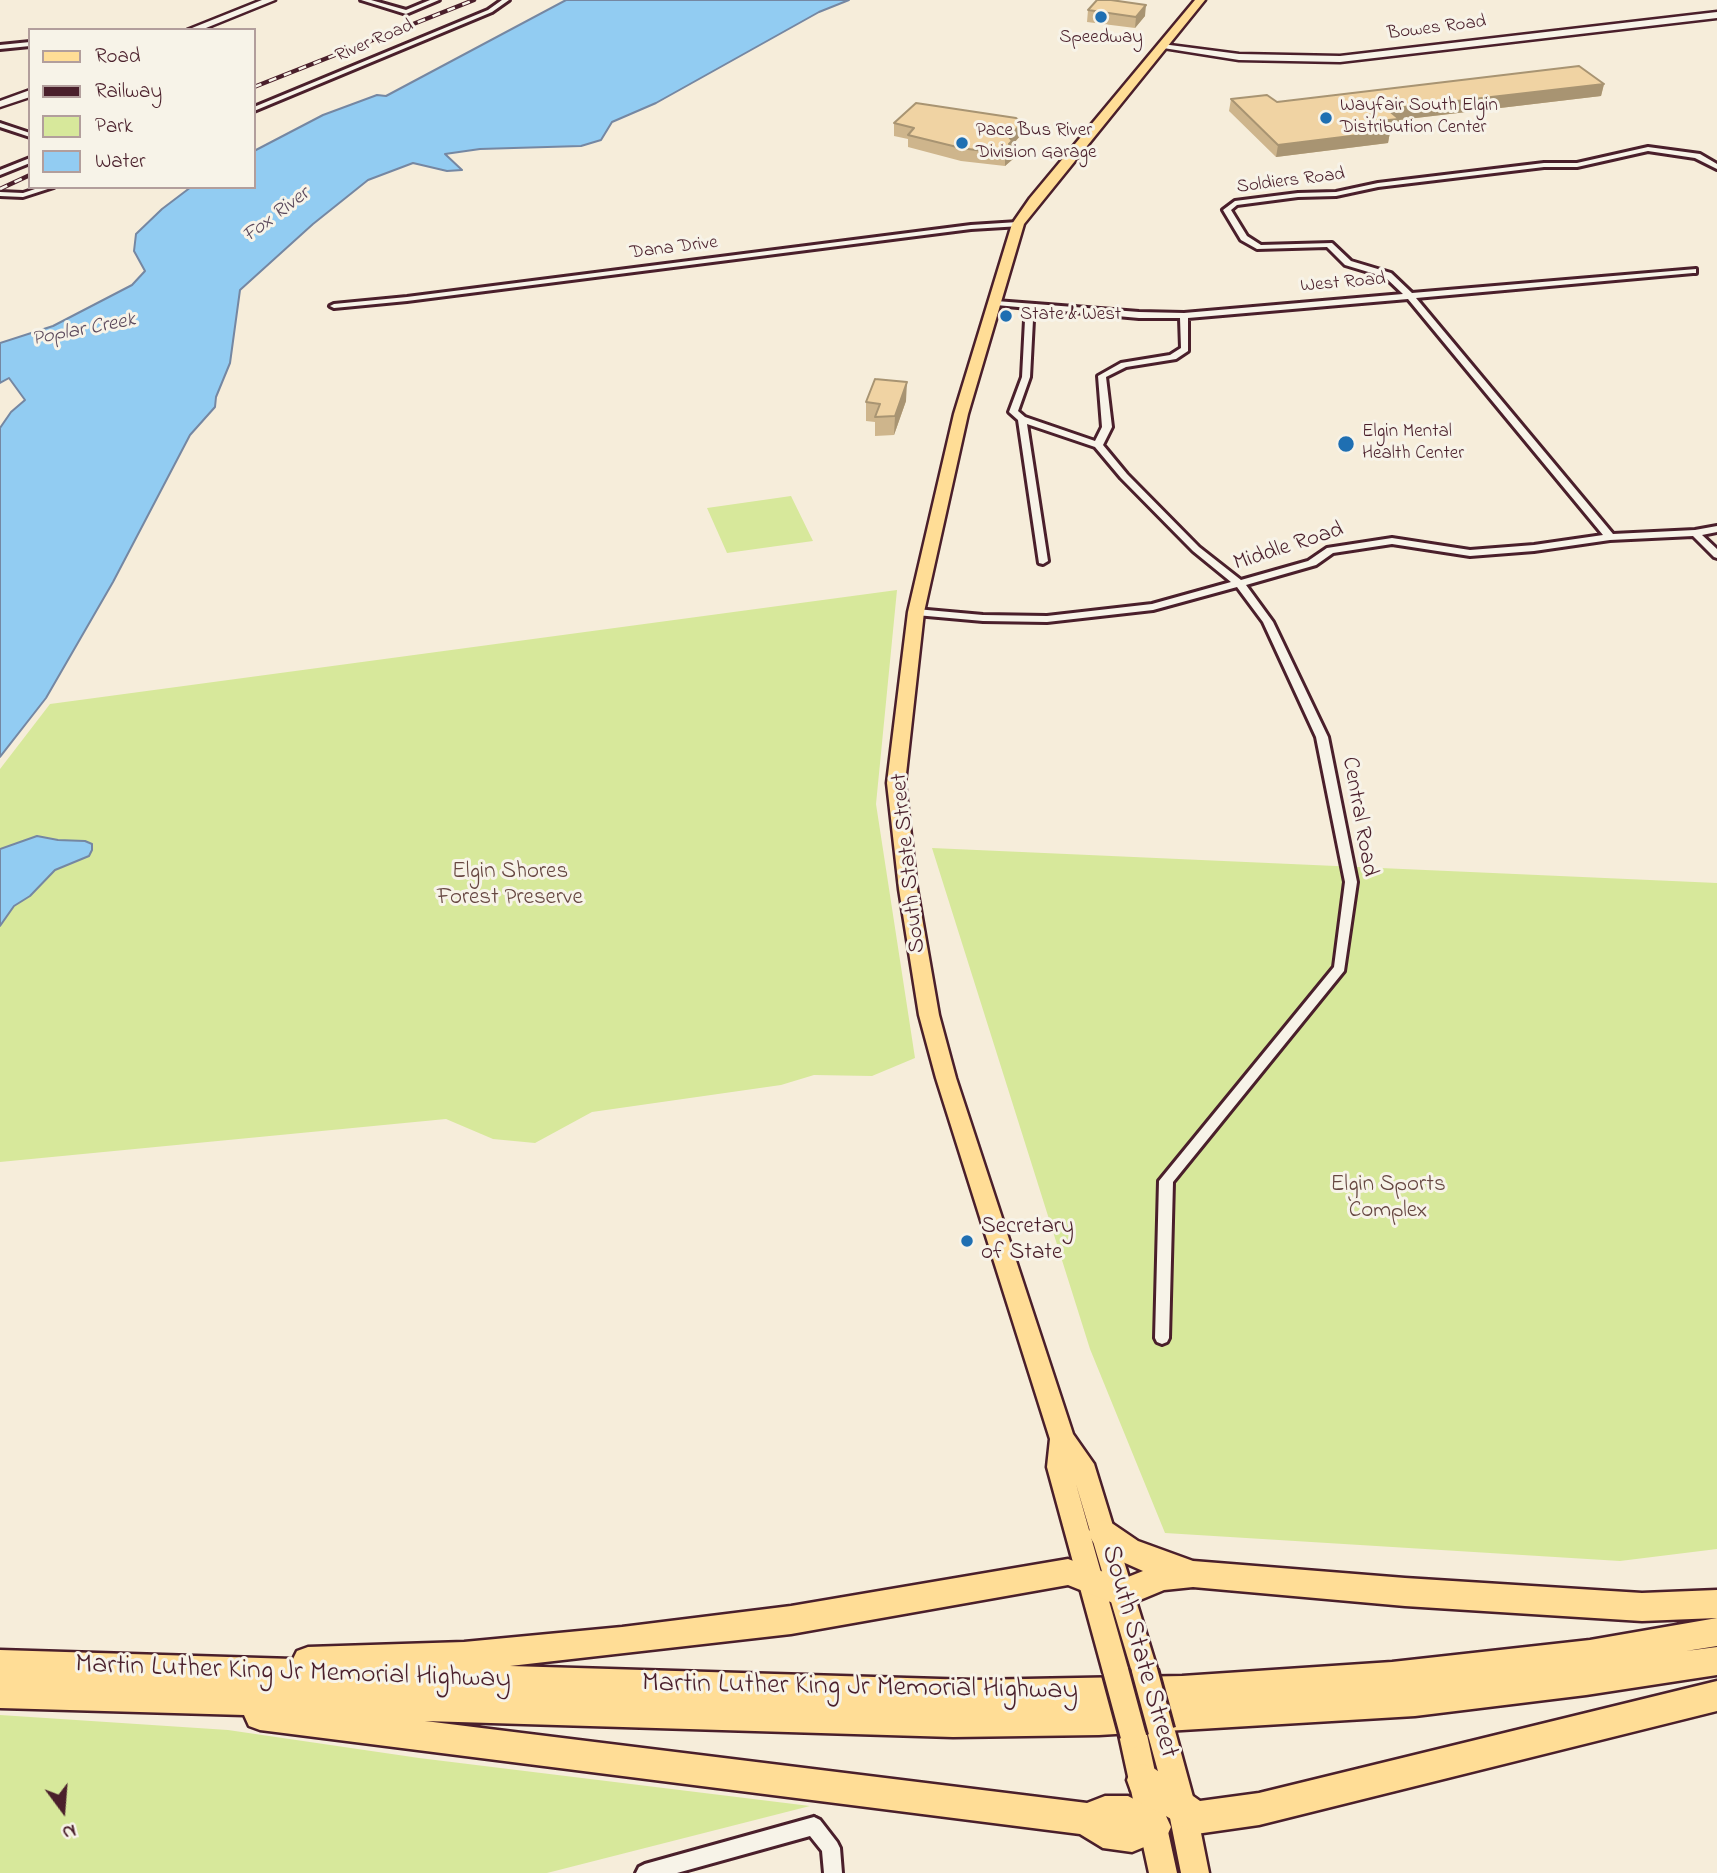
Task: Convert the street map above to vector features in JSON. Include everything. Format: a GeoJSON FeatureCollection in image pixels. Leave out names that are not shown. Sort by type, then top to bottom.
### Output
{"type":"FeatureCollection","features":[{"type":"Feature","properties":{"kind":"highway"},"geometry":{"type":"LineString","coordinates":[[1103,1533],[1128,1550],[1164,1566],[1193,1574]]}},
{"type":"Feature","properties":{"kind":"highway"},"geometry":{"type":"LineString","coordinates":[[81,1667],[464,1656],[622,1641],[791,1620],[1068,1572],[1090,1578],[1123,1593],[1162,1577],[1193,1574],[1405,1592],[1642,1606],[1717,1604]]}},
{"type":"Feature","properties":{"kind":"highway","name":"Martin Luther King Jr Memorial Highway"},"geometry":{"type":"LineString","coordinates":[[0,1664],[973,1695],[1182,1691],[1392,1676],[1563,1657],[1717,1632]]}},
{"type":"Feature","properties":{"kind":"highway","name":"Martin Luther King Jr Memorial Highway"},"geometry":{"type":"LineString","coordinates":[[0,1693],[953,1722],[1099,1720],[1415,1701],[1586,1681],[1717,1661]]}},
{"type":"Feature","properties":{"kind":"highway"},"geometry":{"type":"LineString","coordinates":[[1143,1780],[1196,1818],[1259,1809],[1717,1696]]}},
{"type":"Feature","properties":{"kind":"highway"},"geometry":{"type":"LineString","coordinates":[[111,1697],[1087,1819],[1103,1832],[1132,1836],[1154,1826]]}},
{"type":"Feature","properties":{"kind":"main road","name":"South State Street"},"geometry":{"type":"LineString","coordinates":[[1195,1873],[1182,1808],[1123,1593],[1082,1464],[1062,1438],[946,1078],[927,1004],[908,889],[896,783],[916,612],[961,414],[1018,225],[1034,201],[1200,0]]}},
{"type":"Feature","properties":{"kind":"main road","name":"South State Street"},"geometry":{"type":"LineString","coordinates":[[1062,1438],[1059,1466],[1133,1735],[1163,1873]]}},
{"type":"Feature","properties":{"kind":"street"},"geometry":{"type":"LineString","coordinates":[[197,28],[270,0]]}},
{"type":"Feature","properties":{"kind":"street"},"geometry":{"type":"LineString","coordinates":[[364,0],[406,12],[436,0]]}},
{"type":"Feature","properties":{"kind":"street","name":"River Road"},"geometry":{"type":"LineString","coordinates":[[256,108],[490,11],[506,0]]}},
{"type":"Feature","properties":{"kind":"street","name":"Bowes Road"},"geometry":{"type":"LineString","coordinates":[[1162,47],[1239,57],[1340,59],[1717,15]]}},
{"type":"Feature","properties":{"kind":"street"},"geometry":{"type":"LineString","coordinates":[[0,47],[28,44]]}},
{"type":"Feature","properties":{"kind":"street"},"geometry":{"type":"LineString","coordinates":[[0,104],[28,94]]}},
{"type":"Feature","properties":{"kind":"street"},"geometry":{"type":"LineString","coordinates":[[0,125],[28,134]]}},
{"type":"Feature","properties":{"kind":"street","name":"Soldiers Road"},"geometry":{"type":"LineString","coordinates":[[1610,537],[1410,296],[1388,275],[1348,263],[1329,245],[1260,247],[1244,238],[1227,210],[1235,203],[1298,195],[1336,194],[1378,185],[1544,165],[1577,165],[1647,149],[1697,156],[1717,167]]}},
{"type":"Feature","properties":{"kind":"street"},"geometry":{"type":"LineString","coordinates":[[0,173],[28,161]]}},
{"type":"Feature","properties":{"kind":"street"},"geometry":{"type":"LineString","coordinates":[[0,194],[23,195],[43,189]]}},
{"type":"Feature","properties":{"kind":"street","name":"Dana Drive"},"geometry":{"type":"LineString","coordinates":[[334,306],[404,300],[971,226],[1018,225]]}},
{"type":"Feature","properties":{"kind":"street","name":"West Road"},"geometry":{"type":"LineString","coordinates":[[996,303],[1139,315],[1184,316],[1693,271]]}},
{"type":"Feature","properties":{"kind":"street"},"geometry":{"type":"LineString","coordinates":[[1029,320],[1026,377],[1013,412],[1022,419],[1098,445],[1107,428],[1102,376],[1124,365],[1173,357],[1185,349],[1184,316]]}},
{"type":"Feature","properties":{"kind":"street"},"geometry":{"type":"LineString","coordinates":[[1022,419],[1043,561]]}},
{"type":"Feature","properties":{"kind":"street","name":"Central Road"},"geometry":{"type":"LineString","coordinates":[[1098,445],[1124,476],[1196,549],[1240,584],[1268,622],[1322,737],[1351,882],[1340,968],[1166,1181],[1162,1338]]}},
{"type":"Feature","properties":{"kind":"street","name":"Middle Road"},"geometry":{"type":"LineString","coordinates":[[916,612],[1047,619],[1099,615],[1153,607],[1240,584],[1312,563],[1330,550],[1392,541],[1470,553],[1534,548],[1610,537],[1695,533],[1717,529]]}},
{"type":"Feature","properties":{"kind":"street"},"geometry":{"type":"LineString","coordinates":[[1695,533],[1717,555]]}},
{"type":"Feature","properties":{"kind":"street"},"geometry":{"type":"LineString","coordinates":[[645,1873],[814,1826],[831,1848],[833,1873]]}},
{"type":"Feature","properties":{"kind":"green space"},"geometry":{"type":"Polygon","coordinates":[[[791,496],[813,541],[727,553],[707,508],[791,496]]]}},
{"type":"Feature","properties":{"kind":"green space","name":"Elgin Shores Forest Preserve"},"geometry":{"type":"Polygon","coordinates":[[[897,590],[876,804],[915,1058],[872,1076],[814,1075],[781,1085],[592,1112],[535,1143],[493,1139],[446,1119],[0,1162],[0,769],[50,704],[897,590]]]}},
{"type":"Feature","properties":{"kind":"green space","name":"Elgin Sports Complex"},"geometry":{"type":"Polygon","coordinates":[[[932,848],[1717,883],[1717,1549],[1620,1561],[1165,1533],[1090,1349],[932,848]]]}},
{"type":"Feature","properties":{"kind":"green space"},"geometry":{"type":"Polygon","coordinates":[[[0,1715],[228,1730],[419,1758],[810,1806],[547,1873],[0,1873],[0,1715]]]}},
{"type":"Feature","properties":{"kind":"water"},"geometry":{"type":"Polygon","coordinates":[[[566,0],[849,0],[819,12],[656,103],[612,122],[601,140],[581,146],[480,149],[445,154],[462,170],[447,171],[413,163],[368,180],[313,224],[240,290],[230,363],[216,397],[215,407],[190,435],[113,582],[46,698],[0,757],[0,428],[11,412],[25,400],[9,378],[0,383],[0,343],[53,326],[132,285],[145,271],[134,251],[136,234],[188,189],[256,189],[256,150],[323,115],[377,95],[386,96],[566,0]]]}},
{"type":"Feature","properties":{"kind":"water"},"geometry":{"type":"Polygon","coordinates":[[[37,836],[85,841],[92,844],[92,850],[89,856],[55,870],[30,896],[14,906],[0,926],[0,849],[37,836]]]}},
{"type":"Feature","properties":{"kind":"building"},"geometry":{"type":"Polygon","coordinates":[[[1097,0],[1146,5],[1136,17],[1088,10],[1097,0]]]}},
{"type":"Feature","properties":{"kind":"building"},"geometry":{"type":"Polygon","coordinates":[[[1579,66],[1604,84],[1387,109],[1399,119],[1378,121],[1391,131],[1278,145],[1231,99],[1267,95],[1277,102],[1579,66]]]}},
{"type":"Feature","properties":{"kind":"building","name":"Pace Bus River Division Garage"},"geometry":{"type":"Polygon","coordinates":[[[916,103],[1016,118],[1022,123],[1009,137],[1012,141],[1009,144],[1014,147],[1005,154],[961,148],[908,135],[914,128],[894,123],[916,103]]]}},
{"type":"Feature","properties":{"kind":"building"},"geometry":{"type":"Polygon","coordinates":[[[875,379],[907,382],[895,416],[875,417],[880,404],[866,402],[875,379]]]}},
{"type":"Feature","properties":{"kind":"railway"},"geometry":{"type":"LineString","coordinates":[[256,86],[474,0]]}},
{"type":"Feature","properties":{"kind":"railway"},"geometry":{"type":"LineString","coordinates":[[0,189],[28,176]]}},
{"type":"Feature","properties":{"kind":"place","name":"Speedway"},"geometry":{"type":"Point","coordinates":[1101,17]}},
{"type":"Feature","properties":{"kind":"place","name":"Wayfair South Elgin Distribution Center"},"geometry":{"type":"Point","coordinates":[1326,118]}},
{"type":"Feature","properties":{"kind":"place","name":"Pace Bus River Division Garage"},"geometry":{"type":"Point","coordinates":[962,143]}},
{"type":"Feature","properties":{"kind":"place","name":"State & West"},"geometry":{"type":"Point","coordinates":[1006,316]}},
{"type":"Feature","properties":{"kind":"place","name":"Elgin Mental Health Center"},"geometry":{"type":"Point","coordinates":[1346,444]}},
{"type":"Feature","properties":{"kind":"place","name":"Secretary of State"},"geometry":{"type":"Point","coordinates":[967,1241]}},
{"type":"Feature","properties":{"kind":"water label","name":"Fox River"},"geometry":{"type":"Point","coordinates":[277,216]}},
{"type":"Feature","properties":{"kind":"water label","name":"Poplar Creek"},"geometry":{"type":"Point","coordinates":[84,331]}}]}
